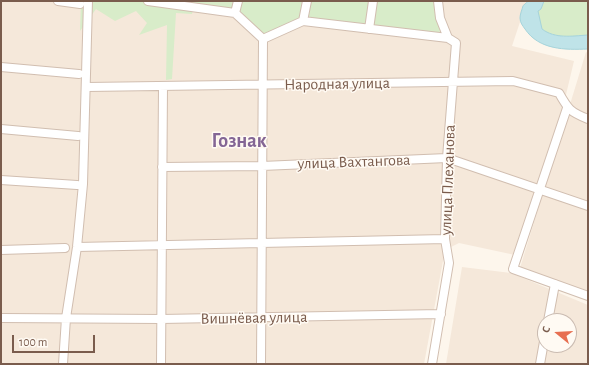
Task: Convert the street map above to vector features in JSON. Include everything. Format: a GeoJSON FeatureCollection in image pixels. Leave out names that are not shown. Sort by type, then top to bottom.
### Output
{"type":"FeatureCollection","features":[{"type":"Feature","properties":{"kind":"street"},"geometry":{"type":"LineString","coordinates":[[58,1],[80,4]]}},
{"type":"Feature","properties":{"kind":"street"},"geometry":{"type":"LineString","coordinates":[[63,364],[66,318],[77,247],[83,184],[87,87],[88,1]]}},
{"type":"Feature","properties":{"kind":"street"},"geometry":{"type":"LineString","coordinates":[[148,1],[236,13],[262,39],[262,166],[260,244],[261,364]]}},
{"type":"Feature","properties":{"kind":"street"},"geometry":{"type":"LineString","coordinates":[[236,13],[238,1]]}},
{"type":"Feature","properties":{"kind":"street"},"geometry":{"type":"LineString","coordinates":[[303,21],[307,1]]}},
{"type":"Feature","properties":{"kind":"street"},"geometry":{"type":"LineString","coordinates":[[369,29],[373,1]]}},
{"type":"Feature","properties":{"kind":"street","name":"улица Плеханова"},"geometry":{"type":"LineString","coordinates":[[432,364],[449,263],[445,240],[447,158],[456,43],[448,38],[440,18],[438,1]]}},
{"type":"Feature","properties":{"kind":"street"},"geometry":{"type":"LineString","coordinates":[[262,39],[303,21],[448,38]]}},
{"type":"Feature","properties":{"kind":"street"},"geometry":{"type":"LineString","coordinates":[[1,67],[79,74]]}},
{"type":"Feature","properties":{"kind":"street","name":"Народная улица"},"geometry":{"type":"LineString","coordinates":[[87,87],[513,81],[559,93],[567,108],[574,113],[588,118]]}},
{"type":"Feature","properties":{"kind":"street"},"geometry":{"type":"LineString","coordinates":[[161,364],[163,86]]}},
{"type":"Feature","properties":{"kind":"street"},"geometry":{"type":"LineString","coordinates":[[567,108],[513,269],[588,296]]}},
{"type":"Feature","properties":{"kind":"street"},"geometry":{"type":"LineString","coordinates":[[1,130],[78,136]]}},
{"type":"Feature","properties":{"kind":"street","name":"улица Вахтангова"},"geometry":{"type":"LineString","coordinates":[[162,167],[262,166],[447,158],[588,206]]}},
{"type":"Feature","properties":{"kind":"street"},"geometry":{"type":"LineString","coordinates":[[1,180],[77,185]]}},
{"type":"Feature","properties":{"kind":"street"},"geometry":{"type":"LineString","coordinates":[[77,247],[445,240]]}},
{"type":"Feature","properties":{"kind":"street"},"geometry":{"type":"LineString","coordinates":[[1,250],[65,248]]}},
{"type":"Feature","properties":{"kind":"street"},"geometry":{"type":"LineString","coordinates":[[550,313],[555,284]]}},
{"type":"Feature","properties":{"kind":"street","name":"Вишнёвая улица"},"geometry":{"type":"LineString","coordinates":[[1,318],[161,319],[441,314]]}},
{"type":"Feature","properties":{"kind":"street"},"geometry":{"type":"LineString","coordinates":[[540,364],[542,353]]}},
{"type":"Feature","properties":{"kind":"shaded area"},"geometry":{"type":"Polygon","coordinates":[[[1,1],[527,1],[512,46],[574,61],[564,103],[515,255],[459,243],[445,250],[424,364],[1,364],[1,1]]]}},
{"type":"Feature","properties":{"kind":"shaded area"},"geometry":{"type":"Polygon","coordinates":[[[586,52],[588,53],[588,292],[520,268],[586,52]]]}},
{"type":"Feature","properties":{"kind":"shaded area"},"geometry":{"type":"Polygon","coordinates":[[[462,267],[511,273],[588,305],[588,364],[446,364],[462,267]]]}},
{"type":"Feature","properties":{"kind":"green space"},"geometry":{"type":"Polygon","coordinates":[[[81,1],[236,1],[234,11],[194,5],[192,14],[176,13],[172,79],[166,80],[167,25],[139,35],[147,23],[136,11],[115,21],[96,9],[80,31],[81,1]]]}},
{"type":"Feature","properties":{"kind":"green space"},"geometry":{"type":"Polygon","coordinates":[[[239,1],[435,1],[440,33],[301,19],[263,37],[237,13],[239,1]]]}},
{"type":"Feature","properties":{"kind":"green space"},"geometry":{"type":"Polygon","coordinates":[[[544,1],[588,1],[588,35],[557,36],[542,29],[537,11],[541,9],[544,1]]]}},
{"type":"Feature","properties":{"kind":"water"},"geometry":{"type":"Polygon","coordinates":[[[529,1],[544,1],[541,9],[538,11],[542,29],[558,36],[588,35],[588,49],[562,49],[553,47],[545,45],[531,36],[520,21],[523,6],[529,1]]]}},
{"type":"Feature","properties":{"kind":"district","name":"Гознак"},"geometry":{"type":"Point","coordinates":[239,141]}}]}
